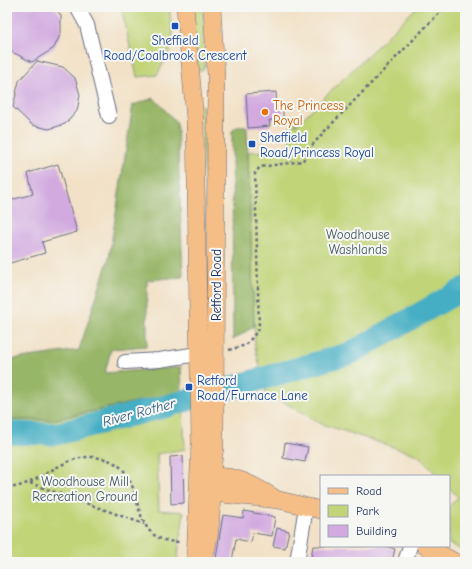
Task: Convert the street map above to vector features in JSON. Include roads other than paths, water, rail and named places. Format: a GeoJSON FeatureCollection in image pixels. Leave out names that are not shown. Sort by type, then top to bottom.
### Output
{"type":"FeatureCollection","features":[{"type":"Feature","properties":{"kind":"main road","name":"Retford Road"},"geometry":{"type":"LineString","coordinates":[[186,7],[195,120],[198,379],[208,412],[216,448],[196,540],[196,562]]}},
{"type":"Feature","properties":{"kind":"main road","name":"Retford Road"},"geometry":{"type":"LineString","coordinates":[[202,562],[206,552],[211,521],[208,486],[208,412],[216,370],[216,75],[212,7]]}},
{"type":"Feature","properties":{"kind":"main road"},"geometry":{"type":"LineString","coordinates":[[216,448],[236,479]]}},
{"type":"Feature","properties":{"kind":"main road"},"geometry":{"type":"LineString","coordinates":[[208,486],[236,479],[253,485],[279,500]]}},
{"type":"Feature","properties":{"kind":"main road"},"geometry":{"type":"LineString","coordinates":[[208,486],[314,508]]}},
{"type":"Feature","properties":{"kind":"main road"},"geometry":{"type":"LineString","coordinates":[[427,547],[456,562]]}},
{"type":"Feature","properties":{"kind":"street"},"geometry":{"type":"LineString","coordinates":[[77,7],[87,25],[109,116]]}},
{"type":"Feature","properties":{"kind":"street"},"geometry":{"type":"LineString","coordinates":[[125,362],[159,360],[198,354]]}},
{"type":"Feature","properties":{"kind":"street"},"geometry":{"type":"LineString","coordinates":[[296,562],[314,508]]}},
{"type":"Feature","properties":{"kind":"street"},"geometry":{"type":"LineString","coordinates":[[405,562],[410,547]]}},
{"type":"Feature","properties":{"kind":"waterway","name":"River Rother"},"geometry":{"type":"LineString","coordinates":[[7,433],[56,434],[167,406],[351,353],[465,288]]}},
{"type":"Feature","properties":{"kind":"place","name":"Sheffield Road/Coalbrook Crescent"},"geometry":{"type":"Point","coordinates":[175,26]}},
{"type":"Feature","properties":{"kind":"place","name":"The Princess Royal"},"geometry":{"type":"Point","coordinates":[265,112]}},
{"type":"Feature","properties":{"kind":"place","name":"Sheffield Road/Princess Royal"},"geometry":{"type":"Point","coordinates":[252,144]}},
{"type":"Feature","properties":{"kind":"place","name":"Retford Road/Furnace Lane"},"geometry":{"type":"Point","coordinates":[189,387]}},
{"type":"Feature","properties":{"kind":"park label","name":"Woodhouse Washlands"},"geometry":{"type":"Point","coordinates":[358,242]}},
{"type":"Feature","properties":{"kind":"park label","name":"Woodhouse Mill Recreation Ground"},"geometry":{"type":"Point","coordinates":[85,488]}}]}
